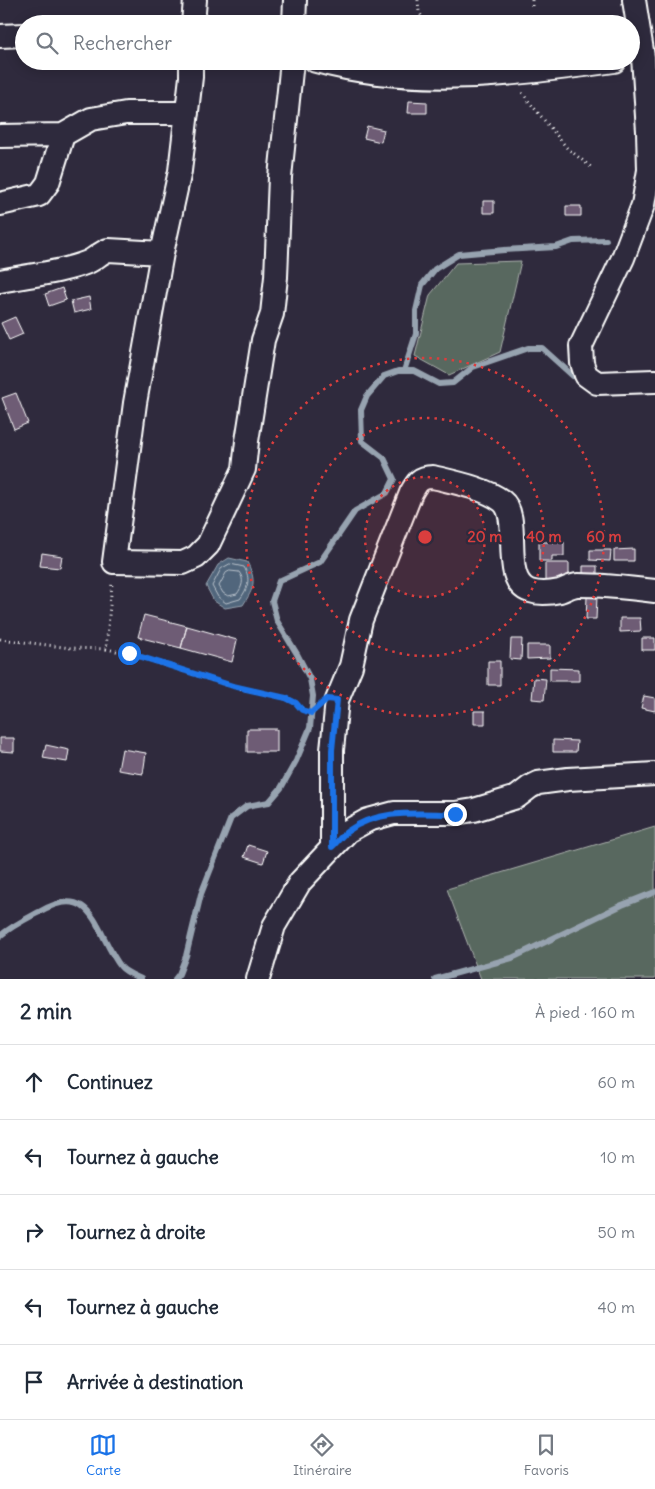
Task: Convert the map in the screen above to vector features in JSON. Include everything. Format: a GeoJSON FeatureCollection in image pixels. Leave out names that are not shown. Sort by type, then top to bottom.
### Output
{"type":"FeatureCollection","features":[{"type":"Feature","properties":{"kind":"street"},"geometry":{"type":"LineString","coordinates":[[193,15],[195,0]]}},
{"type":"Feature","properties":{"kind":"street"},"geometry":{"type":"LineString","coordinates":[[294,15],[295,0]]}},
{"type":"Feature","properties":{"kind":"street"},"geometry":{"type":"LineString","coordinates":[[634,0],[636,15]]}},
{"type":"Feature","properties":{"kind":"street"},"geometry":{"type":"LineString","coordinates":[[0,36],[15,35]]}},
{"type":"Feature","properties":{"kind":"street"},"geometry":{"type":"LineString","coordinates":[[640,38],[643,57],[649,170],[643,205],[623,258],[581,346],[582,363],[586,374],[597,383],[655,381]]}},
{"type":"Feature","properties":{"kind":"street"},"geometry":{"type":"LineString","coordinates":[[190,70],[177,189],[162,253],[135,404],[114,562],[183,563],[196,557],[208,545],[244,469],[246,441],[263,340],[272,314],[276,277],[280,177],[291,70]]}},
{"type":"Feature","properties":{"kind":"street"},"geometry":{"type":"LineString","coordinates":[[351,70],[384,74],[471,77],[547,70]]}},
{"type":"Feature","properties":{"kind":"street"},"geometry":{"type":"LineString","coordinates":[[0,136],[63,136],[91,119],[126,113],[187,113]]}},
{"type":"Feature","properties":{"kind":"street"},"geometry":{"type":"LineString","coordinates":[[0,204],[39,195],[48,183],[63,136]]}},
{"type":"Feature","properties":{"kind":"street"},"geometry":{"type":"LineString","coordinates":[[0,280],[64,269],[90,262],[108,250],[162,253]]}},
{"type":"Feature","properties":{"kind":"street"},"geometry":{"type":"LineString","coordinates":[[332,847],[332,750],[337,700],[351,666],[362,620],[418,480],[425,477],[433,477],[482,491],[503,501],[511,520],[513,562],[519,584],[529,591],[546,593],[576,585],[655,591]]}},
{"type":"Feature","properties":{"kind":"street"},"geometry":{"type":"LineString","coordinates":[[258,979],[274,926],[300,882],[348,831],[368,820],[394,814],[455,814],[517,797],[538,783],[568,779],[655,774]]}},
{"type":"Feature","properties":{"kind":"path"},"geometry":{"type":"LineString","coordinates":[[418,0],[421,15]]}},
{"type":"Feature","properties":{"kind":"path"},"geometry":{"type":"LineString","coordinates":[[532,0],[532,10]]}},
{"type":"Feature","properties":{"kind":"path"},"geometry":{"type":"LineString","coordinates":[[510,74],[522,94],[550,129],[567,148],[591,167]]}},
{"type":"Feature","properties":{"kind":"path"},"geometry":{"type":"LineString","coordinates":[[106,649],[114,562]]}},
{"type":"Feature","properties":{"kind":"path"},"geometry":{"type":"LineString","coordinates":[[0,638],[71,648],[106,649],[129,653],[233,686],[286,698],[296,703],[302,710],[311,713],[327,699],[337,700]]}},
{"type":"Feature","properties":{"kind":"green space"},"geometry":{"type":"Polygon","coordinates":[[[521,261],[500,352],[449,375],[415,356],[430,295],[456,263],[521,261]]]}},
{"type":"Feature","properties":{"kind":"green space"},"geometry":{"type":"Polygon","coordinates":[[[655,827],[655,979],[481,979],[447,889],[655,827]]]}},
{"type":"Feature","properties":{"kind":"water"},"geometry":{"type":"Polygon","coordinates":[[[229,558],[247,562],[252,574],[253,584],[250,594],[243,605],[225,608],[214,601],[206,586],[218,565],[229,558]]]}},
{"type":"Feature","properties":{"kind":"building"},"geometry":{"type":"Polygon","coordinates":[[[409,101],[427,102],[427,113],[408,113],[409,101]]]}},
{"type":"Feature","properties":{"kind":"building"},"geometry":{"type":"Polygon","coordinates":[[[367,126],[384,130],[381,142],[364,138],[367,126]]]}},
{"type":"Feature","properties":{"kind":"building"},"geometry":{"type":"Polygon","coordinates":[[[483,201],[494,201],[494,213],[483,213],[483,201]]]}},
{"type":"Feature","properties":{"kind":"building"},"geometry":{"type":"Polygon","coordinates":[[[566,206],[581,206],[581,216],[566,216],[566,206]]]}},
{"type":"Feature","properties":{"kind":"building"},"geometry":{"type":"Polygon","coordinates":[[[62,288],[66,300],[49,306],[45,294],[62,288]]]}},
{"type":"Feature","properties":{"kind":"building"},"geometry":{"type":"Polygon","coordinates":[[[89,297],[91,309],[74,313],[71,301],[89,297]]]}},
{"type":"Feature","properties":{"kind":"building"},"geometry":{"type":"Polygon","coordinates":[[[15,317],[23,334],[9,340],[1,323],[15,317]]]}},
{"type":"Feature","properties":{"kind":"building"},"geometry":{"type":"Polygon","coordinates":[[[16,393],[28,423],[14,429],[2,398],[16,393]]]}},
{"type":"Feature","properties":{"kind":"building"},"geometry":{"type":"Polygon","coordinates":[[[539,542],[564,542],[564,556],[552,556],[552,561],[539,561],[539,542]]]}},
{"type":"Feature","properties":{"kind":"building"},"geometry":{"type":"Polygon","coordinates":[[[634,549],[634,561],[614,561],[614,550],[634,549]]]}},
{"type":"Feature","properties":{"kind":"building"},"geometry":{"type":"Polygon","coordinates":[[[590,550],[611,550],[610,561],[590,560],[590,550]]]}},
{"type":"Feature","properties":{"kind":"building"},"geometry":{"type":"Polygon","coordinates":[[[42,553],[62,556],[60,568],[40,566],[42,553]]]}},
{"type":"Feature","properties":{"kind":"building"},"geometry":{"type":"Polygon","coordinates":[[[545,563],[569,563],[569,583],[545,583],[545,563]]]}},
{"type":"Feature","properties":{"kind":"building"},"geometry":{"type":"Polygon","coordinates":[[[583,566],[597,566],[597,575],[583,575],[583,566]]]}},
{"type":"Feature","properties":{"kind":"building"},"geometry":{"type":"Polygon","coordinates":[[[587,597],[597,597],[596,619],[586,619],[587,597]]]}},
{"type":"Feature","properties":{"kind":"building"},"geometry":{"type":"Polygon","coordinates":[[[144,615],[187,626],[181,648],[138,637],[144,615]]]}},
{"type":"Feature","properties":{"kind":"building"},"geometry":{"type":"Polygon","coordinates":[[[620,618],[640,618],[641,631],[620,632],[620,618]]]}},
{"type":"Feature","properties":{"kind":"building"},"geometry":{"type":"Polygon","coordinates":[[[187,626],[237,640],[232,662],[181,648],[187,626]]]}},
{"type":"Feature","properties":{"kind":"building"},"geometry":{"type":"Polygon","coordinates":[[[642,638],[655,638],[655,650],[642,650],[642,638]]]}},
{"type":"Feature","properties":{"kind":"building"},"geometry":{"type":"Polygon","coordinates":[[[511,639],[522,639],[521,660],[510,659],[511,639]]]}},
{"type":"Feature","properties":{"kind":"building"},"geometry":{"type":"Polygon","coordinates":[[[527,645],[550,645],[550,658],[527,659],[527,645]]]}},
{"type":"Feature","properties":{"kind":"building"},"geometry":{"type":"Polygon","coordinates":[[[488,661],[500,661],[500,685],[488,685],[488,661]]]}},
{"type":"Feature","properties":{"kind":"building"},"geometry":{"type":"Polygon","coordinates":[[[550,668],[579,669],[579,681],[550,681],[550,668]]]}},
{"type":"Feature","properties":{"kind":"building"},"geometry":{"type":"Polygon","coordinates":[[[534,678],[546,679],[544,700],[532,699],[534,678]]]}},
{"type":"Feature","properties":{"kind":"building"},"geometry":{"type":"Polygon","coordinates":[[[644,696],[655,698],[655,711],[641,708],[644,696]]]}},
{"type":"Feature","properties":{"kind":"building"},"geometry":{"type":"Polygon","coordinates":[[[474,711],[485,711],[485,724],[474,724],[474,711]]]}},
{"type":"Feature","properties":{"kind":"building"},"geometry":{"type":"Polygon","coordinates":[[[247,729],[277,729],[277,752],[247,752],[247,729]]]}},
{"type":"Feature","properties":{"kind":"building"},"geometry":{"type":"Polygon","coordinates":[[[0,738],[14,738],[14,752],[0,751],[0,738]]]}},
{"type":"Feature","properties":{"kind":"building"},"geometry":{"type":"Polygon","coordinates":[[[553,740],[577,741],[576,752],[553,752],[553,740]]]}},
{"type":"Feature","properties":{"kind":"building"},"geometry":{"type":"Polygon","coordinates":[[[46,745],[69,750],[67,762],[43,758],[46,745]]]}},
{"type":"Feature","properties":{"kind":"building"},"geometry":{"type":"Polygon","coordinates":[[[122,749],[146,753],[143,774],[118,770],[122,749]]]}},
{"type":"Feature","properties":{"kind":"building"},"geometry":{"type":"Polygon","coordinates":[[[248,845],[267,851],[263,863],[244,857],[248,845]]]}},
{"type":"Feature","properties":{"kind":"waterway"},"geometry":{"type":"LineString","coordinates":[[404,371],[416,334],[416,311],[422,285],[435,269],[459,254],[556,247],[573,241],[606,240]]}},
{"type":"Feature","properties":{"kind":"waterway"},"geometry":{"type":"LineString","coordinates":[[175,979],[186,956],[201,894],[231,818],[247,806],[269,802],[281,788],[296,761],[310,728],[313,696],[310,679],[277,621],[272,601],[279,581],[320,562],[355,511],[387,493],[394,479],[384,458],[362,441],[361,410],[367,396],[384,376],[398,371],[414,371],[439,384],[453,383],[473,367],[528,348],[542,348],[573,376]]}},
{"type":"Feature","properties":{"kind":"waterway"},"geometry":{"type":"LineString","coordinates":[[435,979],[512,958],[622,905],[655,892]]}},
{"type":"Feature","properties":{"kind":"waterway"},"geometry":{"type":"LineString","coordinates":[[0,936],[39,912],[57,904],[71,902],[82,906],[91,915],[121,967],[141,979]]}},
{"type":"Feature","properties":{"kind":"route"},"geometry":{"type":"LineString","coordinates":[[129,653],[233,686],[286,698],[296,703],[302,710],[311,713],[327,699],[337,700],[332,750],[332,847],[348,831],[368,820],[394,814],[455,814]]}}]}
